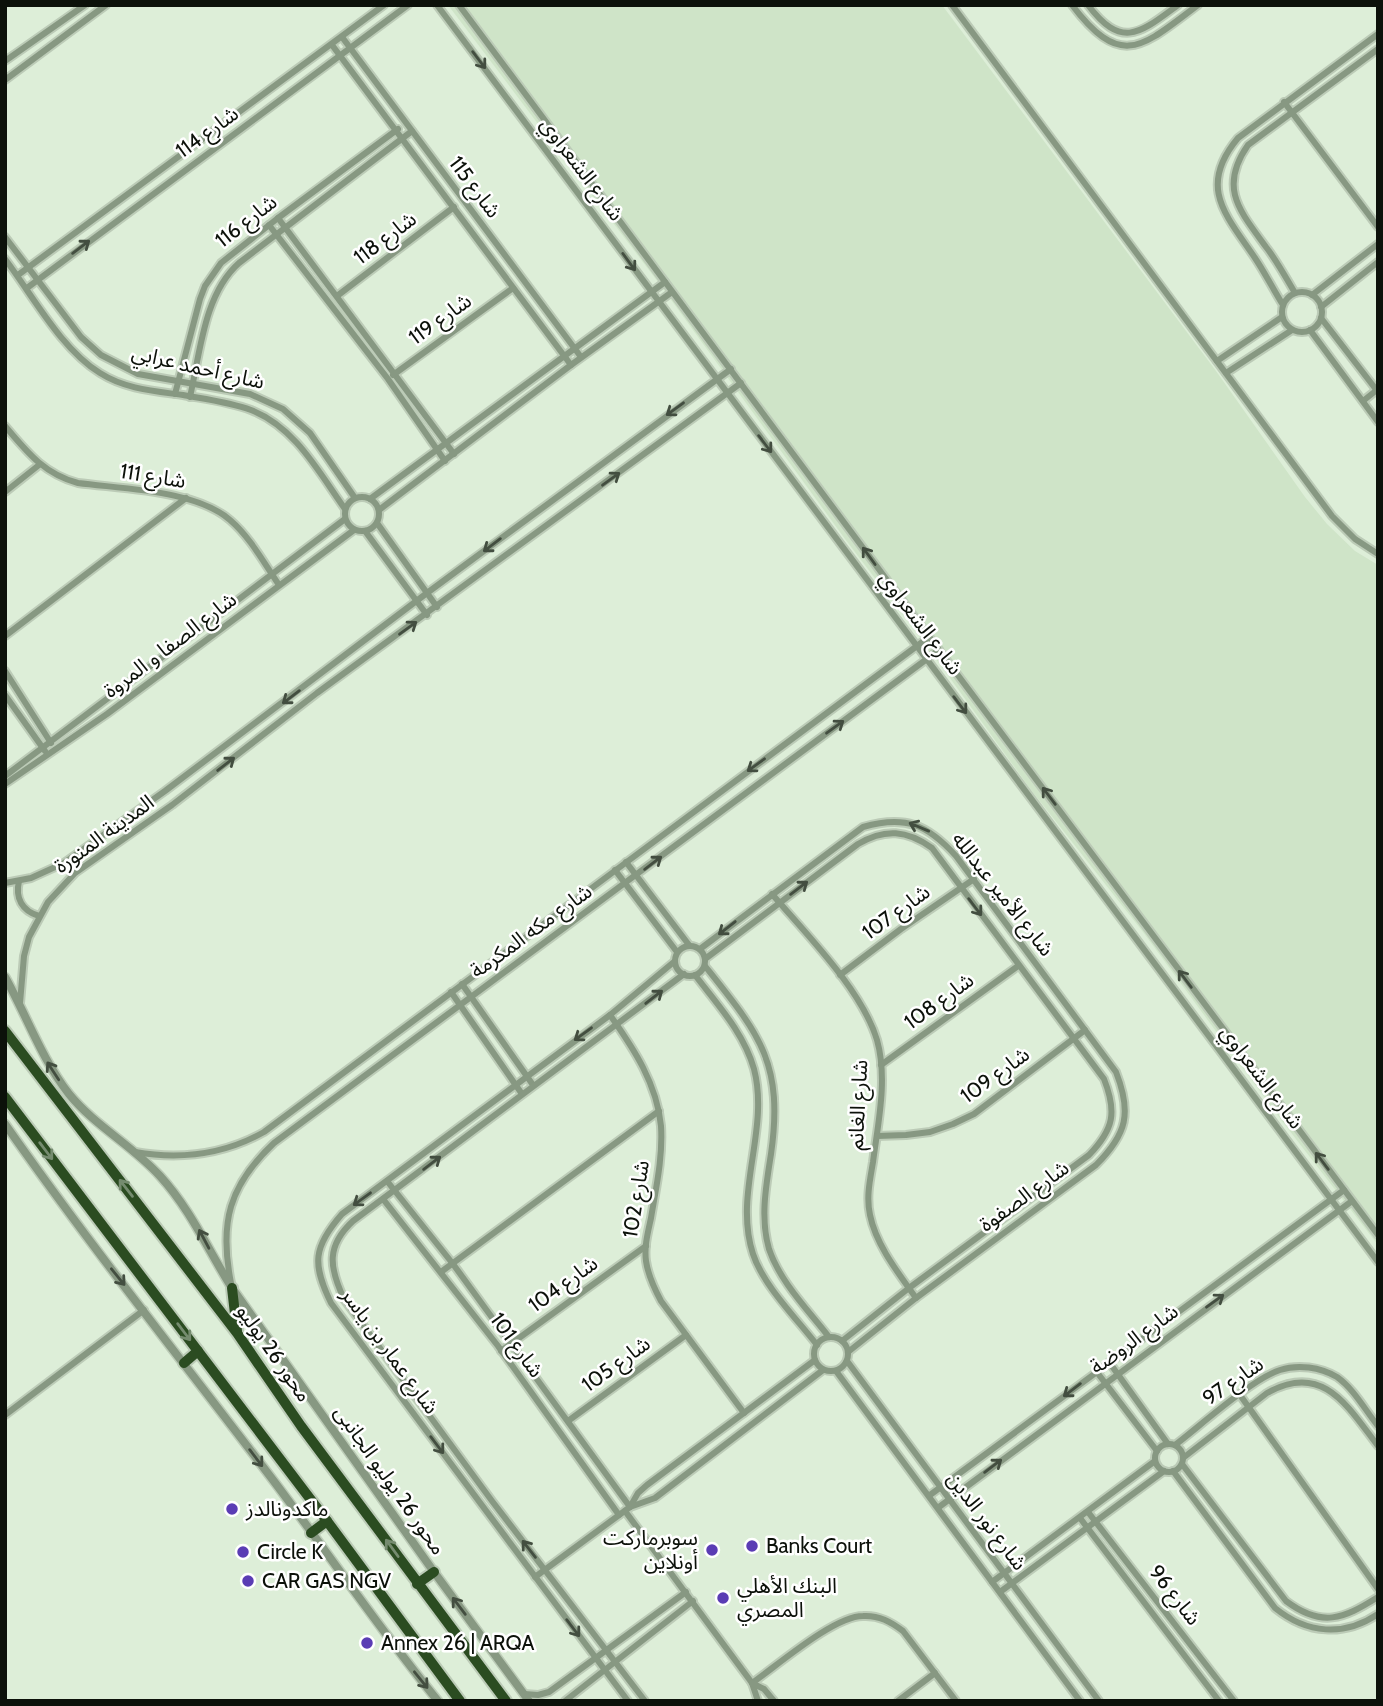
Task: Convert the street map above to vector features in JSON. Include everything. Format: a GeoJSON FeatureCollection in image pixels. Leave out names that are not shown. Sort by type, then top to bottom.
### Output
{"type":"FeatureCollection","features":[{"type":"Feature","properties":{"kind":"highway","name":"محور 26 يوليو"},"geometry":{"type":"LineString","coordinates":[[5,1031],[237,1333],[301,1426],[506,1701]]}},
{"type":"Feature","properties":{"kind":"highway"},"geometry":{"type":"LineString","coordinates":[[5,1097],[460,1701]]}},
{"type":"Feature","properties":{"kind":"highway"},"geometry":{"type":"LineString","coordinates":[[232,1288],[237,1333]]}},
{"type":"Feature","properties":{"kind":"highway"},"geometry":{"type":"LineString","coordinates":[[184,1363],[198,1351]]}},
{"type":"Feature","properties":{"kind":"highway"},"geometry":{"type":"LineString","coordinates":[[311,1533],[327,1521]]}},
{"type":"Feature","properties":{"kind":"highway"},"geometry":{"type":"LineString","coordinates":[[417,1584],[433,1572]]}},
{"type":"Feature","properties":{"kind":"street"},"geometry":{"type":"LineString","coordinates":[[6,59],[85,5]]}},
{"type":"Feature","properties":{"kind":"street"},"geometry":{"type":"LineString","coordinates":[[5,80],[106,5]]}},
{"type":"Feature","properties":{"kind":"street","name":"شارع 114"},"geometry":{"type":"LineString","coordinates":[[18,275],[384,5]]}},
{"type":"Feature","properties":{"kind":"street","name":"شارع 114"},"geometry":{"type":"LineString","coordinates":[[27,288],[408,5]]}},
{"type":"Feature","properties":{"kind":"street","name":"شارع الشعراوي"},"geometry":{"type":"LineString","coordinates":[[438,5],[1053,831],[1139,941],[1378,1262]]}},
{"type":"Feature","properties":{"kind":"street","name":"شارع الشعراوي"},"geometry":{"type":"LineString","coordinates":[[459,5],[1378,1235]]}},
{"type":"Feature","properties":{"kind":"street"},"geometry":{"type":"LineString","coordinates":[[952,5],[1332,516],[1355,539],[1378,554]]}},
{"type":"Feature","properties":{"kind":"street"},"geometry":{"type":"LineString","coordinates":[[1072,5],[1100,37],[1116,44],[1133,46],[1149,41],[1198,5]]}},
{"type":"Feature","properties":{"kind":"street"},"geometry":{"type":"LineString","coordinates":[[1088,5],[1107,27],[1132,33],[1145,29],[1178,5]]}},
{"type":"Feature","properties":{"kind":"street"},"geometry":{"type":"LineString","coordinates":[[1283,305],[1228,222],[1219,199],[1219,172],[1230,148],[1238,138],[1378,34]]}},
{"type":"Feature","properties":{"kind":"street","name":"شارع 115"},"geometry":{"type":"LineString","coordinates":[[342,37],[581,357]]}},
{"type":"Feature","properties":{"kind":"street"},"geometry":{"type":"LineString","coordinates":[[1295,293],[1237,206],[1233,185],[1235,170],[1248,145],[1377,52],[1368,42]]}},
{"type":"Feature","properties":{"kind":"street","name":"شارع 115"},"geometry":{"type":"LineString","coordinates":[[331,45],[571,365]]}},
{"type":"Feature","properties":{"kind":"street"},"geometry":{"type":"LineString","coordinates":[[1284,103],[1378,227]]}},
{"type":"Feature","properties":{"kind":"street","name":"شارع 116"},"geometry":{"type":"LineString","coordinates":[[175,394],[205,286],[221,263],[406,124]]}},
{"type":"Feature","properties":{"kind":"street","name":"شارع 116"},"geometry":{"type":"LineString","coordinates":[[190,397],[211,307],[220,284],[239,263],[412,131]]}},
{"type":"Feature","properties":{"kind":"street"},"geometry":{"type":"LineString","coordinates":[[158,173],[166,183]]}},
{"type":"Feature","properties":{"kind":"street","name":"شارع 118"},"geometry":{"type":"LineString","coordinates":[[337,296],[454,207]]}},
{"type":"Feature","properties":{"kind":"street"},"geometry":{"type":"LineString","coordinates":[[278,218],[454,454]]}},
{"type":"Feature","properties":{"kind":"street"},"geometry":{"type":"LineString","coordinates":[[269,225],[388,379],[445,461]]}},
{"type":"Feature","properties":{"kind":"street","name":"شارع أحمد عرابي"},"geometry":{"type":"LineString","coordinates":[[5,237],[81,337],[101,355],[138,374],[250,394],[283,409],[310,433],[355,498]]}},
{"type":"Feature","properties":{"kind":"street"},"geometry":{"type":"LineString","coordinates":[[1321,318],[1310,330],[1292,330],[1282,317],[1283,305],[1295,293],[1312,295],[1378,243]]}},
{"type":"Feature","properties":{"kind":"street","name":"شارع أحمد عرابي"},"geometry":{"type":"LineString","coordinates":[[5,259],[67,344],[90,366],[103,375],[132,387],[251,410],[285,430],[300,445],[345,509]]}},
{"type":"Feature","properties":{"kind":"street"},"geometry":{"type":"LineString","coordinates":[[1321,307],[1378,262]]}},
{"type":"Feature","properties":{"kind":"street"},"geometry":{"type":"LineString","coordinates":[[377,523],[365,531],[354,530],[345,519],[345,509],[355,498],[370,499],[438,451],[665,282]]}},
{"type":"Feature","properties":{"kind":"street","name":"شارع 119"},"geometry":{"type":"LineString","coordinates":[[388,379],[513,288]]}},
{"type":"Feature","properties":{"kind":"street"},"geometry":{"type":"LineString","coordinates":[[437,607],[377,523],[379,510],[581,357],[672,292]]}},
{"type":"Feature","properties":{"kind":"street"},"geometry":{"type":"LineString","coordinates":[[1312,295],[1321,307],[1321,318],[1377,390],[1363,401]]}},
{"type":"Feature","properties":{"kind":"street"},"geometry":{"type":"LineString","coordinates":[[1217,361],[1282,317]]}},
{"type":"Feature","properties":{"kind":"street"},"geometry":{"type":"LineString","coordinates":[[1226,373],[1292,330]]}},
{"type":"Feature","properties":{"kind":"street"},"geometry":{"type":"LineString","coordinates":[[1310,330],[1378,422]]}},
{"type":"Feature","properties":{"kind":"street"},"geometry":{"type":"LineString","coordinates":[[5,883],[19,881],[64,863],[163,793],[416,601],[730,369]]}},
{"type":"Feature","properties":{"kind":"street","name":"المدينة المنورة"},"geometry":{"type":"LineString","coordinates":[[20,1008],[24,956],[39,916],[54,894],[75,873],[172,805],[317,693],[741,383]]}},
{"type":"Feature","properties":{"kind":"street"},"geometry":{"type":"LineString","coordinates":[[1371,412],[1378,406]]}},
{"type":"Feature","properties":{"kind":"street","name":"شارع 111"},"geometry":{"type":"LineString","coordinates":[[5,426],[39,465],[62,478],[78,483],[186,498],[212,508],[229,519],[244,535],[279,585]]}},
{"type":"Feature","properties":{"kind":"street"},"geometry":{"type":"LineString","coordinates":[[5,492],[39,465]]}},
{"type":"Feature","properties":{"kind":"street"},"geometry":{"type":"LineString","coordinates":[[577,481],[589,495]]}},
{"type":"Feature","properties":{"kind":"street"},"geometry":{"type":"LineString","coordinates":[[5,636],[186,498]]}},
{"type":"Feature","properties":{"kind":"street"},"geometry":{"type":"LineString","coordinates":[[370,499],[379,510]]}},
{"type":"Feature","properties":{"kind":"street","name":"شارع الصفا و المروة"},"geometry":{"type":"LineString","coordinates":[[5,776],[345,519]]}},
{"type":"Feature","properties":{"kind":"street","name":"شارع الصفا و المروة"},"geometry":{"type":"LineString","coordinates":[[5,784],[48,756],[354,530]]}},
{"type":"Feature","properties":{"kind":"street"},"geometry":{"type":"LineString","coordinates":[[365,531],[426,615]]}},
{"type":"Feature","properties":{"kind":"street","name":"شارع مكه المكرمة"},"geometry":{"type":"LineString","coordinates":[[135,1152],[178,1156],[217,1151],[253,1138],[929,637]]}},
{"type":"Feature","properties":{"kind":"street","name":"شارع مكه المكرمة"},"geometry":{"type":"LineString","coordinates":[[232,1288],[225,1240],[227,1217],[244,1176],[258,1158],[305,1119],[939,650]]}},
{"type":"Feature","properties":{"kind":"street"},"geometry":{"type":"LineString","coordinates":[[5,671],[56,750]]}},
{"type":"Feature","properties":{"kind":"street"},"geometry":{"type":"LineString","coordinates":[[309,683],[317,693]]}},
{"type":"Feature","properties":{"kind":"street"},"geometry":{"type":"LineString","coordinates":[[5,695],[48,756]]}},
{"type":"Feature","properties":{"kind":"street"},"geometry":{"type":"LineString","coordinates":[[163,793],[172,805]]}},
{"type":"Feature","properties":{"kind":"street"},"geometry":{"type":"LineString","coordinates":[[702,804],[713,817]]}},
{"type":"Feature","properties":{"kind":"street","name":"شارع الأمير عبدالله"},"geometry":{"type":"LineString","coordinates":[[700,949],[863,827],[904,821],[923,827],[941,839],[974,879],[1085,1030]]}},
{"type":"Feature","properties":{"kind":"street"},"geometry":{"type":"LineString","coordinates":[[695,975],[705,962],[779,903],[858,844],[880,834],[876,823]]}},
{"type":"Feature","properties":{"kind":"street","name":"شارع الأمير عبدالله"},"geometry":{"type":"LineString","coordinates":[[880,834],[904,833],[919,838],[932,848],[1019,968],[1074,1038]]}},
{"type":"Feature","properties":{"kind":"street"},"geometry":{"type":"LineString","coordinates":[[535,1577],[625,1511],[655,1498],[824,1370],[836,1371],[848,1361],[848,1352],[842,1341],[829,1338],[782,1275],[770,1251],[764,1225],[775,1095],[768,1064],[756,1034],[705,962],[700,949],[689,945],[626,862]]}},
{"type":"Feature","properties":{"kind":"street"},"geometry":{"type":"LineString","coordinates":[[615,870],[677,952]]}},
{"type":"Feature","properties":{"kind":"street","name":"شارع 107"},"geometry":{"type":"LineString","coordinates":[[839,975],[974,879]]}},
{"type":"Feature","properties":{"kind":"street"},"geometry":{"type":"LineString","coordinates":[[19,881],[19,901],[29,912],[39,916]]}},
{"type":"Feature","properties":{"kind":"street","name":"شارع الغانم"},"geometry":{"type":"LineString","coordinates":[[772,894],[839,975],[868,1018],[877,1041],[881,1065],[877,1136],[869,1186],[870,1215],[880,1242],[916,1298]]}},
{"type":"Feature","properties":{"kind":"street"},"geometry":{"type":"LineString","coordinates":[[1006,950],[1010,943],[1018,940]]}},
{"type":"Feature","properties":{"kind":"street"},"geometry":{"type":"LineString","coordinates":[[689,945],[677,952],[677,969],[684,974],[695,975],[743,1041],[754,1069],[759,1098],[746,1226],[753,1256],[768,1282],[817,1345]]}},
{"type":"Feature","properties":{"kind":"street","name":"شارع 108"},"geometry":{"type":"LineString","coordinates":[[881,1065],[1033,960]]}},
{"type":"Feature","properties":{"kind":"street","name":"شارع عمار بن ياسر"},"geometry":{"type":"LineString","coordinates":[[628,1701],[331,1303],[320,1280],[318,1256],[326,1232],[342,1214],[610,1014],[675,961]]}},
{"type":"Feature","properties":{"kind":"street","name":"شارع عمار بن ياسر"},"geometry":{"type":"LineString","coordinates":[[645,1701],[492,1501],[344,1299],[334,1279],[332,1256],[338,1235],[353,1221],[684,974]]}},
{"type":"Feature","properties":{"kind":"street","name":"محور 26 يوليو الجانبى"},"geometry":{"type":"LineString","coordinates":[[5,977],[54,1073],[98,1123],[160,1176],[186,1208],[232,1288],[433,1572],[526,1698]]}},
{"type":"Feature","properties":{"kind":"street"},"geometry":{"type":"LineString","coordinates":[[462,984],[533,1086]]}},
{"type":"Feature","properties":{"kind":"street"},"geometry":{"type":"LineString","coordinates":[[451,992],[522,1094]]}},
{"type":"Feature","properties":{"kind":"street","name":"شارع 102"},"geometry":{"type":"LineString","coordinates":[[610,1014],[646,1073],[655,1092],[659,1111],[660,1164],[646,1246],[652,1285],[744,1413]]}},
{"type":"Feature","properties":{"kind":"street","name":"شارع 109"},"geometry":{"type":"LineString","coordinates":[[877,1136],[930,1132],[953,1125],[974,1114],[1085,1030]]}},
{"type":"Feature","properties":{"kind":"street","name":"شارع الصفوة"},"geometry":{"type":"LineString","coordinates":[[848,1352],[916,1298],[1096,1165],[1115,1146],[1125,1122],[1126,1096],[1116,1072],[1085,1030]]}},
{"type":"Feature","properties":{"kind":"street"},"geometry":{"type":"LineString","coordinates":[[397,1032],[407,1044]]}},
{"type":"Feature","properties":{"kind":"street","name":"شارع الصفوة"},"geometry":{"type":"LineString","coordinates":[[842,1341],[1089,1155],[1104,1140],[1112,1120],[1112,1099],[1104,1079],[1074,1038]]}},
{"type":"Feature","properties":{"kind":"street"},"geometry":{"type":"LineString","coordinates":[[382,1043],[392,1055]]}},
{"type":"Feature","properties":{"kind":"street"},"geometry":{"type":"LineString","coordinates":[[376,1048],[385,1060]]}},
{"type":"Feature","properties":{"kind":"street"},"geometry":{"type":"LineString","coordinates":[[343,1073],[353,1084]]}},
{"type":"Feature","properties":{"kind":"street"},"geometry":{"type":"LineString","coordinates":[[296,1108],[305,1119]]}},
{"type":"Feature","properties":{"kind":"street"},"geometry":{"type":"LineString","coordinates":[[441,1272],[659,1111]]}},
{"type":"Feature","properties":{"kind":"street"},"geometry":{"type":"LineString","coordinates":[[5,1124],[394,1647],[438,1701]]}},
{"type":"Feature","properties":{"kind":"street"},"geometry":{"type":"LineString","coordinates":[[750,1175],[767,1178]]}},
{"type":"Feature","properties":{"kind":"street","name":"شارع 101"},"geometry":{"type":"LineString","coordinates":[[387,1181],[453,1264],[568,1421],[625,1511]]}},
{"type":"Feature","properties":{"kind":"street","name":"شارع الروضة"},"geometry":{"type":"LineString","coordinates":[[930,1495],[1343,1190]]}},
{"type":"Feature","properties":{"kind":"street","name":"شارع 101"},"geometry":{"type":"LineString","coordinates":[[383,1199],[625,1511]]}},
{"type":"Feature","properties":{"kind":"street","name":"شارع الروضة"},"geometry":{"type":"LineString","coordinates":[[939,1507],[1352,1200]]}},
{"type":"Feature","properties":{"kind":"street","name":"شارع 104"},"geometry":{"type":"LineString","coordinates":[[501,1351],[646,1246]]}},
{"type":"Feature","properties":{"kind":"street"},"geometry":{"type":"LineString","coordinates":[[5,1415],[144,1310]]}},
{"type":"Feature","properties":{"kind":"street"},"geometry":{"type":"LineString","coordinates":[[344,1320],[354,1313]]}},
{"type":"Feature","properties":{"kind":"street","name":"شارع 105"},"geometry":{"type":"LineString","coordinates":[[568,1421],[686,1335]]}},
{"type":"Feature","properties":{"kind":"street"},"geometry":{"type":"LineString","coordinates":[[824,1370],[815,1360],[814,1352],[817,1345],[829,1338]]}},
{"type":"Feature","properties":{"kind":"street"},"geometry":{"type":"LineString","coordinates":[[625,1511],[643,1489],[815,1360]]}},
{"type":"Feature","properties":{"kind":"street","name":"شارع نور الدين"},"geometry":{"type":"LineString","coordinates":[[848,1361],[1099,1701]]}},
{"type":"Feature","properties":{"kind":"street"},"geometry":{"type":"LineString","coordinates":[[1109,1362],[1172,1445],[1181,1451],[1182,1461],[1286,1601],[1301,1612],[1318,1618],[1336,1618],[1353,1613],[1378,1597]]}},
{"type":"Feature","properties":{"kind":"street","name":"شارع 97"},"geometry":{"type":"LineString","coordinates":[[1172,1445],[1262,1378],[1280,1370],[1299,1367],[1318,1369],[1336,1377],[1351,1389],[1378,1426]]}},
{"type":"Feature","properties":{"kind":"street","name":"شارع نور الدين"},"geometry":{"type":"LineString","coordinates":[[836,1371],[1080,1701]]}},
{"type":"Feature","properties":{"kind":"street"},"geometry":{"type":"LineString","coordinates":[[992,1581],[1155,1461],[1157,1451],[1096,1371]]}},
{"type":"Feature","properties":{"kind":"street","name":"شارع 97"},"geometry":{"type":"LineString","coordinates":[[1182,1461],[1248,1407],[1280,1385],[1295,1382],[1317,1385],[1337,1395],[1378,1446]]}},
{"type":"Feature","properties":{"kind":"street"},"geometry":{"type":"LineString","coordinates":[[1240,1395],[1378,1589]]}},
{"type":"Feature","properties":{"kind":"street"},"geometry":{"type":"LineString","coordinates":[[409,1408],[418,1401]]}},
{"type":"Feature","properties":{"kind":"street"},"geometry":{"type":"LineString","coordinates":[[414,1415],[423,1408]]}},
{"type":"Feature","properties":{"kind":"street"},"geometry":{"type":"LineString","coordinates":[[1157,1451],[1172,1445]]}},
{"type":"Feature","properties":{"kind":"street"},"geometry":{"type":"LineString","coordinates":[[1155,1461],[1164,1471]]}},
{"type":"Feature","properties":{"kind":"street"},"geometry":{"type":"LineString","coordinates":[[1000,1592],[1164,1471],[1173,1471],[1182,1461]]}},
{"type":"Feature","properties":{"kind":"street"},"geometry":{"type":"LineString","coordinates":[[1173,1471],[1275,1608],[1287,1618],[1317,1630],[1333,1631],[1349,1629],[1378,1614]]}},
{"type":"Feature","properties":{"kind":"street"},"geometry":{"type":"LineString","coordinates":[[483,1508],[492,1501]]}},
{"type":"Feature","properties":{"kind":"street"},"geometry":{"type":"LineString","coordinates":[[625,1511],[752,1682],[758,1701]]}},
{"type":"Feature","properties":{"kind":"street","name":"شارع 96"},"geometry":{"type":"LineString","coordinates":[[1088,1512],[1234,1701]]}},
{"type":"Feature","properties":{"kind":"street","name":"شارع 96"},"geometry":{"type":"LineString","coordinates":[[1080,1518],[1219,1701]]}},
{"type":"Feature","properties":{"kind":"street"},"geometry":{"type":"LineString","coordinates":[[526,1698],[549,1692],[686,1592]]}},
{"type":"Feature","properties":{"kind":"street"},"geometry":{"type":"LineString","coordinates":[[565,1701],[693,1601]]}},
{"type":"Feature","properties":{"kind":"street"},"geometry":{"type":"LineString","coordinates":[[752,1682],[837,1623],[864,1615],[884,1620],[903,1631],[956,1701]]}},
{"type":"Feature","properties":{"kind":"street"},"geometry":{"type":"LineString","coordinates":[[898,1701],[935,1673]]}},
{"type":"Feature","properties":{"kind":"street"},"geometry":{"type":"LineString","coordinates":[[752,1682],[764,1689],[774,1701]]}},
{"type":"Feature","properties":{"kind":"shaded area"},"geometry":{"type":"Polygon","coordinates":[[[448,5],[942,5],[1216,371],[1305,497],[1327,524],[1355,551],[1378,565],[1378,1245],[1282,1121],[1143,932],[1031,790],[661,286],[448,5]]]}},
{"type":"Feature","properties":{"kind":"place","name":"ماكدونالدز"},"geometry":{"type":"Point","coordinates":[232,1509]}},
{"type":"Feature","properties":{"kind":"place","name":"Banks Court"},"geometry":{"type":"Point","coordinates":[752,1546]}},
{"type":"Feature","properties":{"kind":"place","name":"سوبرماركت أونلاين"},"geometry":{"type":"Point","coordinates":[712,1550]}},
{"type":"Feature","properties":{"kind":"place","name":"Circle K"},"geometry":{"type":"Point","coordinates":[243,1552]}},
{"type":"Feature","properties":{"kind":"place","name":"CAR GAS NGV"},"geometry":{"type":"Point","coordinates":[248,1581]}},
{"type":"Feature","properties":{"kind":"place","name":"البنك الأهلي المصري"},"geometry":{"type":"Point","coordinates":[723,1598]}},
{"type":"Feature","properties":{"kind":"place","name":"Annex 26 | ARQA"},"geometry":{"type":"Point","coordinates":[367,1643]}}]}
